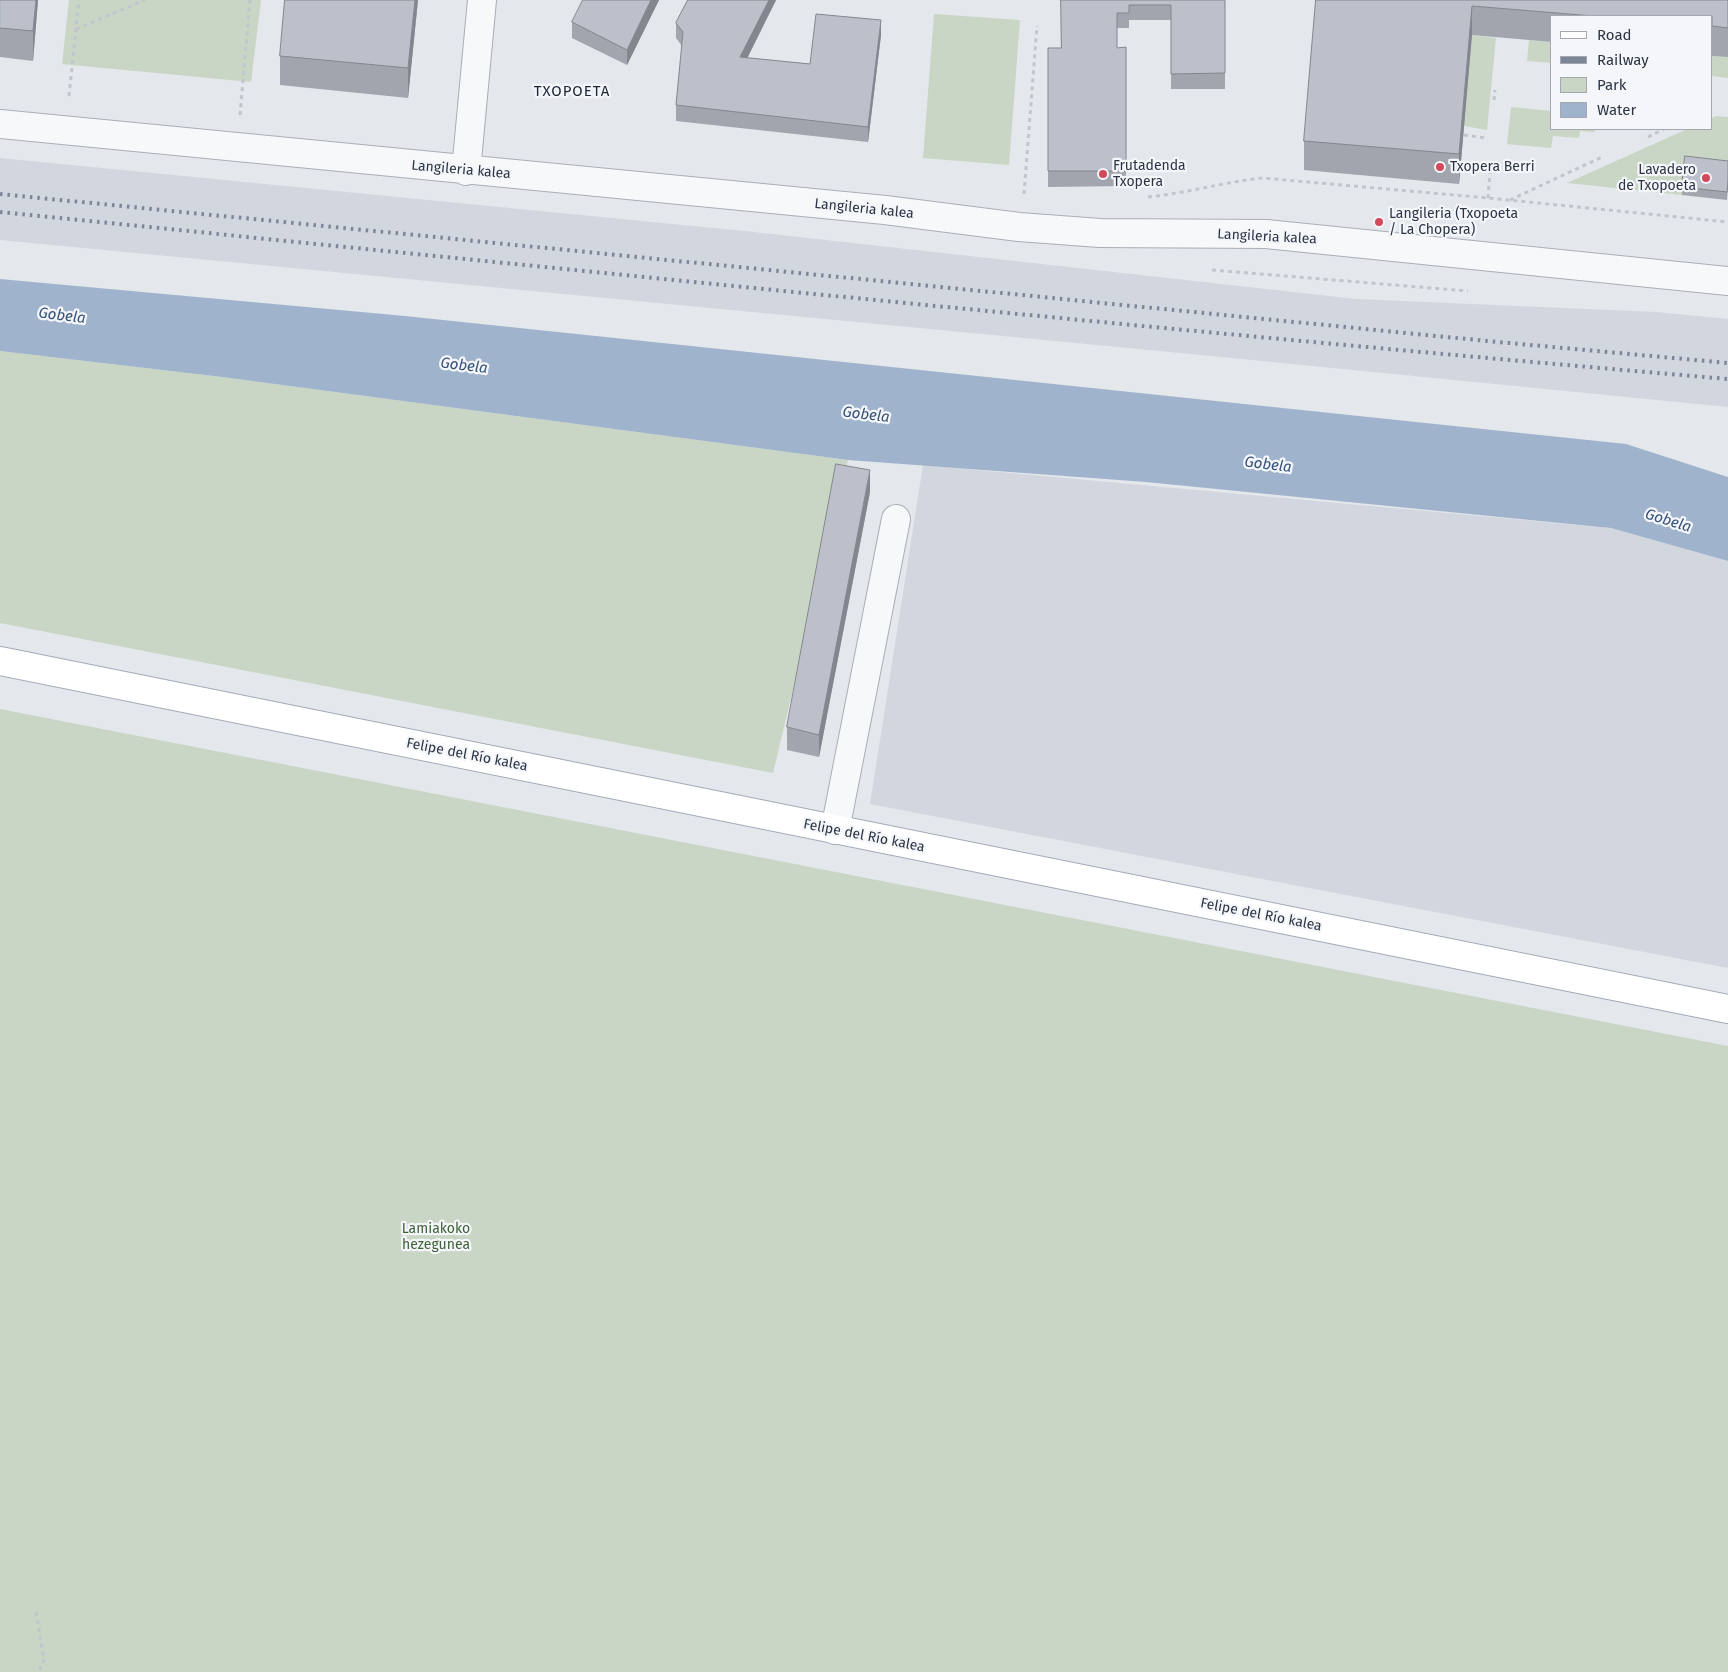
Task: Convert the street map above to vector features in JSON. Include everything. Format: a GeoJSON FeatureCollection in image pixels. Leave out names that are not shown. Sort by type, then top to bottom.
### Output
{"type":"FeatureCollection","features":[{"type":"Feature","properties":{"kind":"main road","name":"Felipe del Río kalea"},"geometry":{"type":"LineString","coordinates":[[0,661],[1728,1009]]}},
{"type":"Feature","properties":{"kind":"street"},"geometry":{"type":"LineString","coordinates":[[466,171],[482,0]]}},
{"type":"Feature","properties":{"kind":"street","name":"Langileria kalea"},"geometry":{"type":"LineString","coordinates":[[0,124],[466,171],[885,210],[1019,227],[1100,233],[1266,234],[1728,281]]}},
{"type":"Feature","properties":{"kind":"street"},"geometry":{"type":"LineString","coordinates":[[835,830],[896,519]]}},
{"type":"Feature","properties":{"kind":"path"},"geometry":{"type":"LineString","coordinates":[[68,101],[79,0]]}},
{"type":"Feature","properties":{"kind":"path"},"geometry":{"type":"LineString","coordinates":[[75,29],[145,0]]}},
{"type":"Feature","properties":{"kind":"path"},"geometry":{"type":"LineString","coordinates":[[237,148],[250,0]]}},
{"type":"Feature","properties":{"kind":"path"},"geometry":{"type":"LineString","coordinates":[[1032,195],[1023,194],[1037,26]]}},
{"type":"Feature","properties":{"kind":"path"},"geometry":{"type":"LineString","coordinates":[[1494,100],[1495,90]]}},
{"type":"Feature","properties":{"kind":"path"},"geometry":{"type":"LineString","coordinates":[[1648,137],[1662,130]]}},
{"type":"Feature","properties":{"kind":"path"},"geometry":{"type":"LineString","coordinates":[[1464,135],[1486,138]]}},
{"type":"Feature","properties":{"kind":"path"},"geometry":{"type":"LineString","coordinates":[[1510,200],[1602,157]]}},
{"type":"Feature","properties":{"kind":"path"},"geometry":{"type":"LineString","coordinates":[[1488,198],[1491,159]]}},
{"type":"Feature","properties":{"kind":"path"},"geometry":{"type":"LineString","coordinates":[[1140,198],[1186,193],[1246,179],[1263,178],[1728,222]]}},
{"type":"Feature","properties":{"kind":"path"},"geometry":{"type":"LineString","coordinates":[[36,1612],[44,1660],[39,1672]]}},
{"type":"Feature","properties":{"kind":"shaded area"},"geometry":{"type":"Polygon","coordinates":[[[0,158],[754,232],[1356,299],[1656,312],[1728,319],[1728,407],[0,240],[0,158]]]}},
{"type":"Feature","properties":{"kind":"shaded area"},"geometry":{"type":"Polygon","coordinates":[[[923,465],[1611,528],[1728,561],[1728,968],[870,804],[923,465]]]}},
{"type":"Feature","properties":{"kind":"green space"},"geometry":{"type":"Polygon","coordinates":[[[69,0],[261,0],[251,82],[62,64],[69,0]]]}},
{"type":"Feature","properties":{"kind":"green space"},"geometry":{"type":"Polygon","coordinates":[[[934,14],[1020,20],[1009,165],[923,158],[934,14]]]}},
{"type":"Feature","properties":{"kind":"green space"},"geometry":{"type":"Polygon","coordinates":[[[1472,35],[1496,38],[1487,130],[1464,126],[1472,35]]]}},
{"type":"Feature","properties":{"kind":"green space"},"geometry":{"type":"Polygon","coordinates":[[[1529,40],[1550,42],[1550,63],[1527,61],[1529,40]]]}},
{"type":"Feature","properties":{"kind":"green space"},"geometry":{"type":"Polygon","coordinates":[[[1713,56],[1728,57],[1728,78],[1713,76],[1713,56]]]}},
{"type":"Feature","properties":{"kind":"green space"},"geometry":{"type":"Polygon","coordinates":[[[1511,107],[1550,111],[1550,130],[1595,130],[1595,132],[1580,131],[1579,138],[1553,136],[1551,148],[1507,144],[1511,107]]]}},
{"type":"Feature","properties":{"kind":"green space"},"geometry":{"type":"Polygon","coordinates":[[[1728,117],[1728,169],[1682,195],[1567,183],[1685,130],[1713,130],[1713,118],[1728,117]]]}},
{"type":"Feature","properties":{"kind":"green space"},"geometry":{"type":"Polygon","coordinates":[[[0,351],[222,377],[848,460],[773,773],[0,623],[0,351]]]}},
{"type":"Feature","properties":{"kind":"green space","name":"Lamiakoko hezegunea"},"geometry":{"type":"Polygon","coordinates":[[[0,709],[1728,1046],[1728,1672],[0,1672],[0,709]]]}},
{"type":"Feature","properties":{"kind":"water","name":"Gobela"},"geometry":{"type":"Polygon","coordinates":[[[0,279],[405,316],[1626,444],[1728,477],[1728,561],[1611,528],[1146,482],[848,460],[222,377],[0,351],[0,279]]]}},
{"type":"Feature","properties":{"kind":"building"},"geometry":{"type":"Polygon","coordinates":[[[0,0],[36,0],[33,31],[0,28],[0,0]]]}},
{"type":"Feature","properties":{"kind":"building"},"geometry":{"type":"Polygon","coordinates":[[[285,0],[415,0],[408,68],[280,56],[285,0]]]}},
{"type":"Feature","properties":{"kind":"building"},"geometry":{"type":"Polygon","coordinates":[[[583,0],[651,0],[627,50],[572,22],[583,0]]]}},
{"type":"Feature","properties":{"kind":"building"},"geometry":{"type":"Polygon","coordinates":[[[688,0],[769,0],[740,57],[810,64],[816,14],[881,20],[868,127],[676,105],[683,32],[676,23],[688,0]]]}},
{"type":"Feature","properties":{"kind":"building"},"geometry":{"type":"Polygon","coordinates":[[[1061,0],[1225,0],[1225,73],[1171,74],[1171,5],[1129,5],[1129,13],[1117,13],[1117,48],[1126,47],[1126,171],[1048,171],[1048,48],[1061,48],[1061,0]]]}},
{"type":"Feature","properties":{"kind":"building"},"geometry":{"type":"Polygon","coordinates":[[[1316,0],[1728,0],[1728,28],[1713,26],[1713,15],[1581,15],[1472,6],[1459,154],[1304,141],[1316,0]]]}},
{"type":"Feature","properties":{"kind":"building","name":"Lavadero de Txopoeta"},"geometry":{"type":"Polygon","coordinates":[[[1685,156],[1728,161],[1727,192],[1682,187],[1685,156]]]}},
{"type":"Feature","properties":{"kind":"building"},"geometry":{"type":"Polygon","coordinates":[[[836,464],[870,470],[819,735],[787,727],[836,464]]]}},
{"type":"Feature","properties":{"kind":"railway"},"geometry":{"type":"LineString","coordinates":[[0,194],[1487,341],[1728,363]]}},
{"type":"Feature","properties":{"kind":"railway"},"geometry":{"type":"LineString","coordinates":[[0,212],[1080,320],[1728,379]]}},
{"type":"Feature","properties":{"kind":"place","name":"Txopera Berri"},"geometry":{"type":"Point","coordinates":[1440,167]}},
{"type":"Feature","properties":{"kind":"place","name":"Frutadenda Txopera"},"geometry":{"type":"Point","coordinates":[1103,174]}},
{"type":"Feature","properties":{"kind":"place","name":"Lavadero de Txopoeta"},"geometry":{"type":"Point","coordinates":[1706,178]}},
{"type":"Feature","properties":{"kind":"place","name":"Langileria (Txopoeta / La Chopera)"},"geometry":{"type":"Point","coordinates":[1379,222]}},
{"type":"Feature","properties":{"kind":"district","name":"TXOPOETA"},"geometry":{"type":"Point","coordinates":[572,92]}}]}
